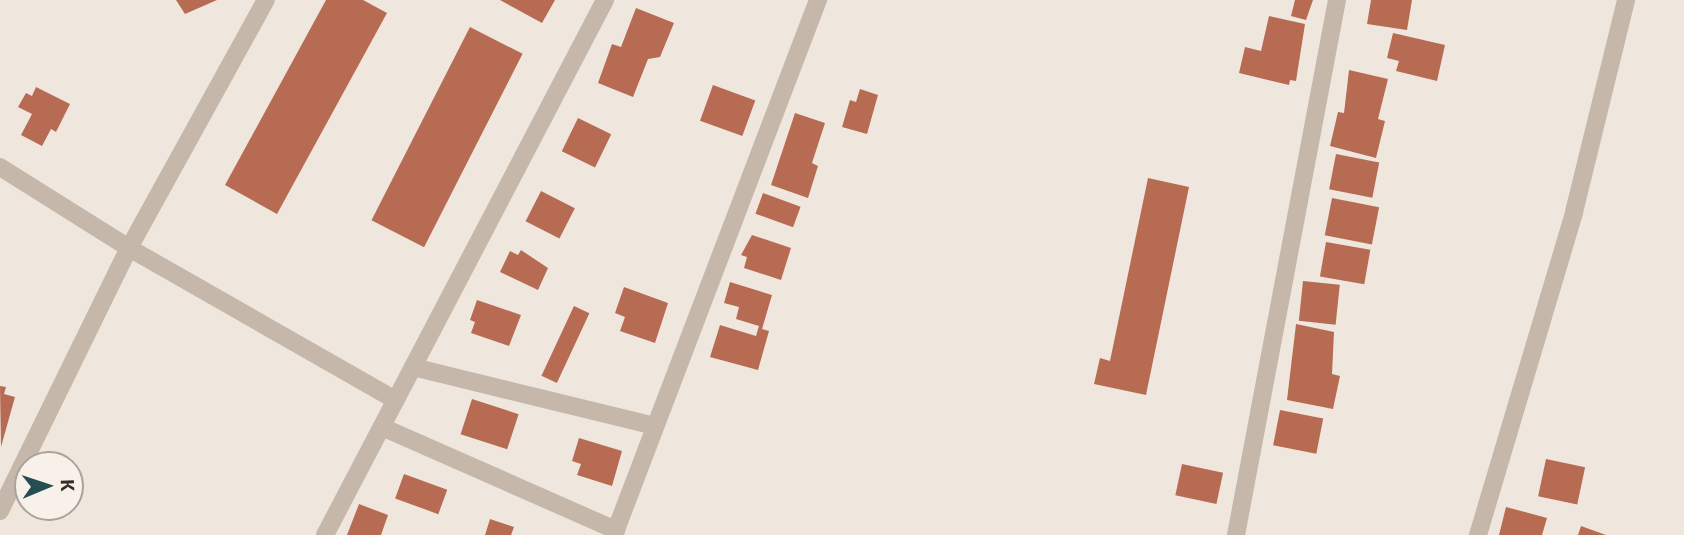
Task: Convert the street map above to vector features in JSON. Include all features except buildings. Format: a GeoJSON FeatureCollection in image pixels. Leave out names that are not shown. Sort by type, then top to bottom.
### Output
{"type":"FeatureCollection","features":[{"type":"Feature","properties":{"kind":"street"},"geometry":{"type":"LineString","coordinates":[[0,511],[129,248],[265,0]]}},
{"type":"Feature","properties":{"kind":"street"},"geometry":{"type":"LineString","coordinates":[[325,535],[605,0]]}},
{"type":"Feature","properties":{"kind":"street"},"geometry":{"type":"LineString","coordinates":[[382,427],[615,533],[818,0]]}},
{"type":"Feature","properties":{"kind":"street"},"geometry":{"type":"LineString","coordinates":[[1236,535],[1336,0]]}},
{"type":"Feature","properties":{"kind":"street"},"geometry":{"type":"LineString","coordinates":[[1478,535],[1574,212],[1626,0]]}},
{"type":"Feature","properties":{"kind":"street"},"geometry":{"type":"LineString","coordinates":[[0,167],[129,248],[396,400]]}},
{"type":"Feature","properties":{"kind":"street"},"geometry":{"type":"LineString","coordinates":[[413,367],[655,426]]}}]}
